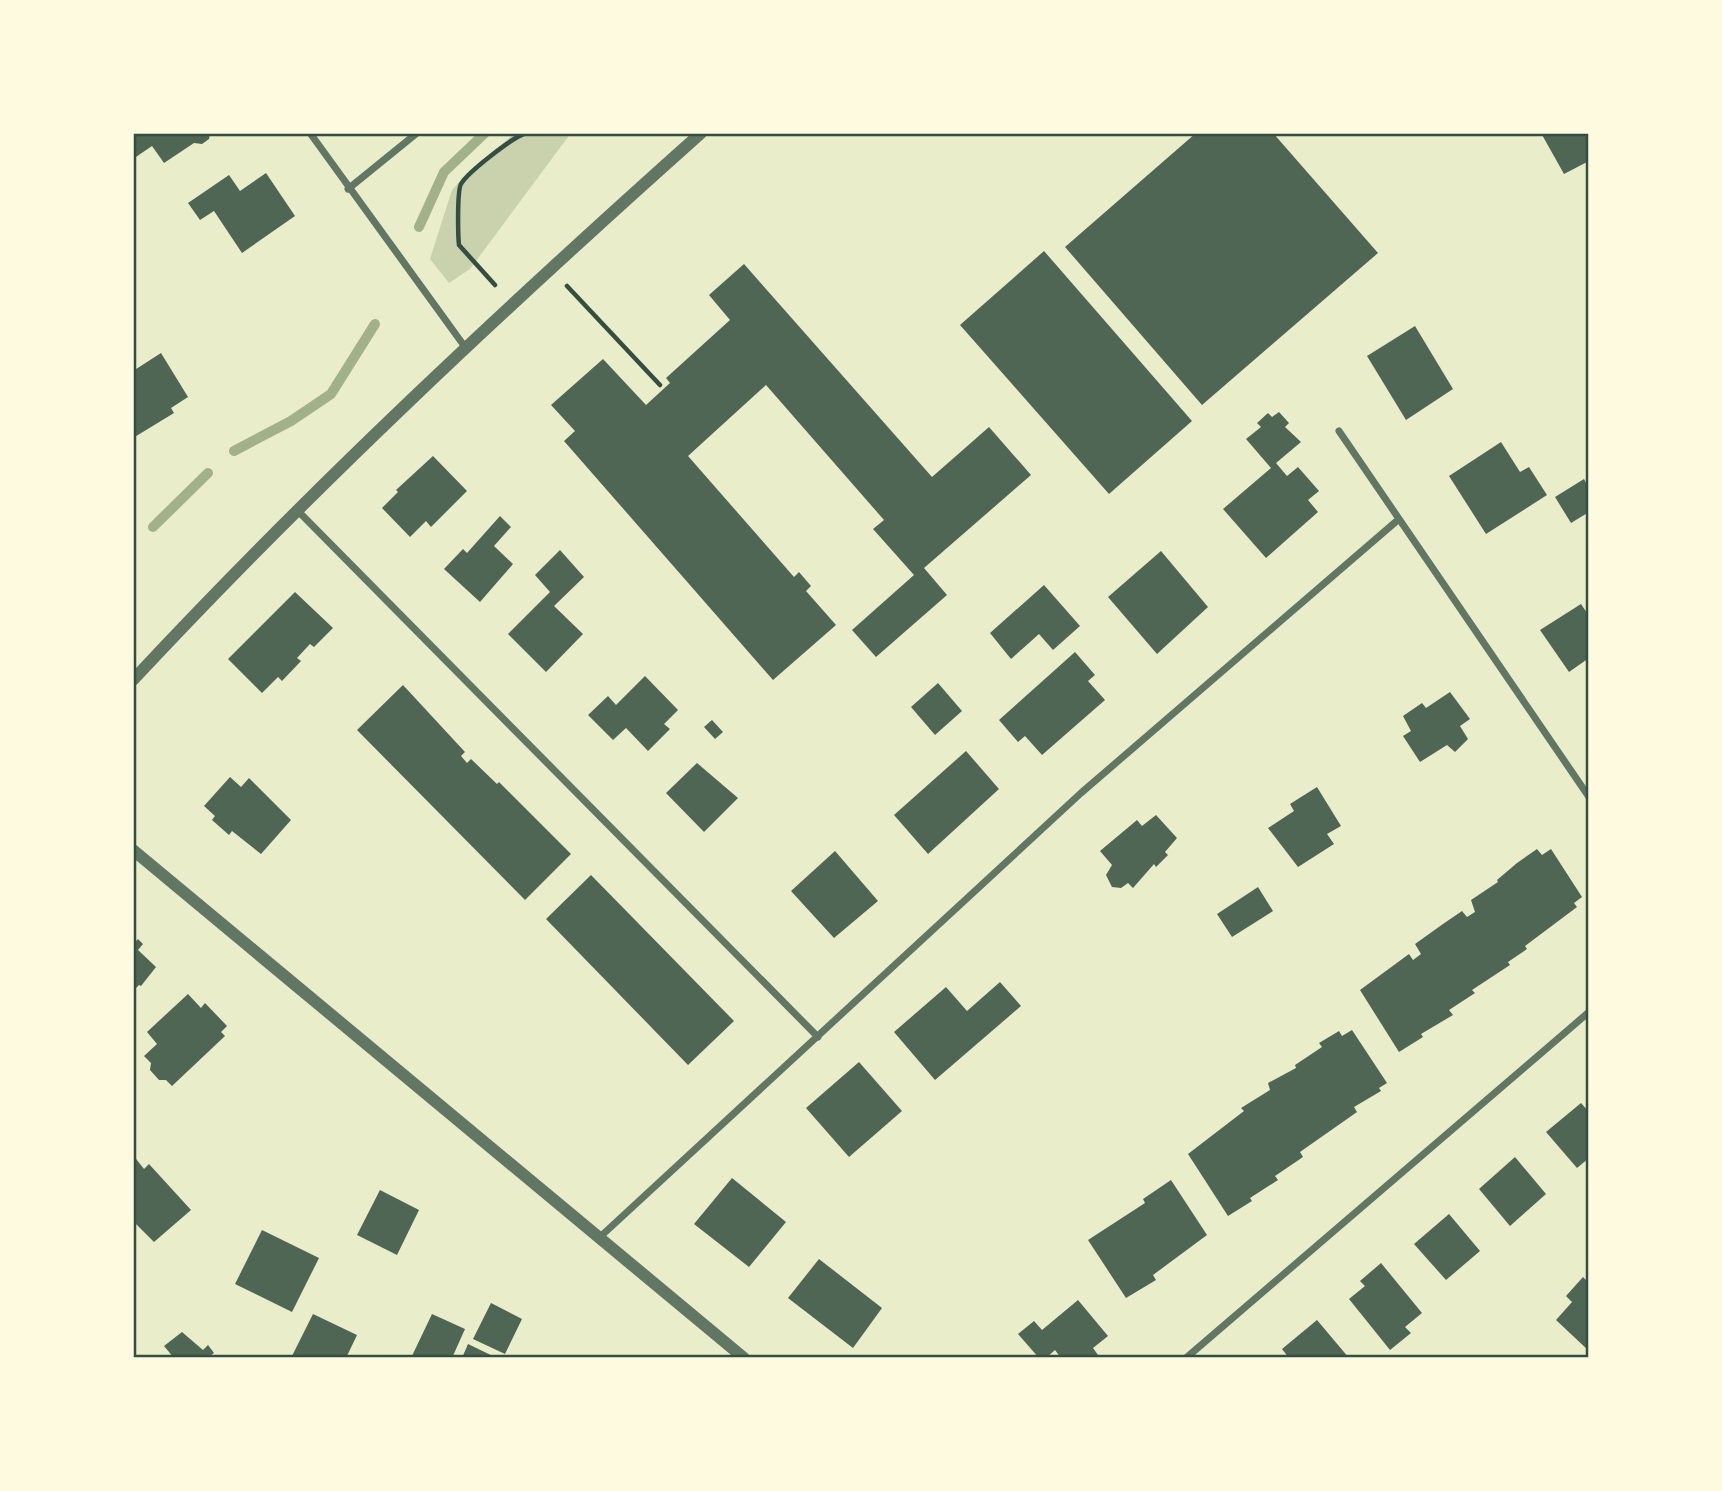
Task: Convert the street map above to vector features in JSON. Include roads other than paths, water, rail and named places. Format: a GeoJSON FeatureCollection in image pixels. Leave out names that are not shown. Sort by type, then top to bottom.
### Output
{"type":"FeatureCollection","features":[{"type":"Feature","properties":{"kind":"street"},"geometry":{"type":"LineString","coordinates":[[310,133],[465,347]]}},
{"type":"Feature","properties":{"kind":"street"},"geometry":{"type":"LineString","coordinates":[[348,189],[417,133]]}},
{"type":"Feature","properties":{"kind":"street"},"geometry":{"type":"LineString","coordinates":[[133,681],[465,347],[701,133]]}},
{"type":"Feature","properties":{"kind":"street"},"geometry":{"type":"LineString","coordinates":[[1339,431],[1589,797]]}},
{"type":"Feature","properties":{"kind":"street"},"geometry":{"type":"LineString","coordinates":[[299,512],[818,1037]]}},
{"type":"Feature","properties":{"kind":"street"},"geometry":{"type":"LineString","coordinates":[[600,1237],[1081,793],[1399,519]]}},
{"type":"Feature","properties":{"kind":"street"},"geometry":{"type":"LineString","coordinates":[[133,850],[744,1358]]}},
{"type":"Feature","properties":{"kind":"street"},"geometry":{"type":"LineString","coordinates":[[1186,1358],[1589,1012]]}},
{"type":"Feature","properties":{"kind":"waterway"},"geometry":{"type":"LineString","coordinates":[[419,227],[444,172],[485,133]]}},
{"type":"Feature","properties":{"kind":"waterway"},"geometry":{"type":"LineString","coordinates":[[234,451],[291,421],[331,394],[375,324]]}},
{"type":"Feature","properties":{"kind":"waterway"},"geometry":{"type":"LineString","coordinates":[[153,527],[208,473]]}}]}
